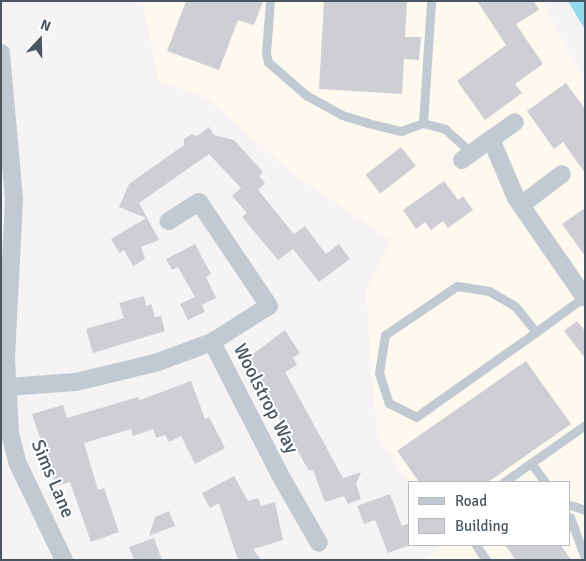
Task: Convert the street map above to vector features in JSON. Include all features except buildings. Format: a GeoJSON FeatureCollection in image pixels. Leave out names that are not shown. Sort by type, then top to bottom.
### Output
{"type":"FeatureCollection","features":[{"type":"Feature","properties":{"kind":"street","name":"Sims Lane"},"geometry":{"type":"LineString","coordinates":[[1,53],[8,201],[6,387],[10,433],[18,464],[64,560]]}},
{"type":"Feature","properties":{"kind":"street"},"geometry":{"type":"LineString","coordinates":[[467,156],[515,122]]}},
{"type":"Feature","properties":{"kind":"street"},"geometry":{"type":"LineString","coordinates":[[491,139],[521,205],[584,298]]}},
{"type":"Feature","properties":{"kind":"street"},"geometry":{"type":"LineString","coordinates":[[521,205],[562,174]]}},
{"type":"Feature","properties":{"kind":"street","name":"Woolstrop Way"},"geometry":{"type":"LineString","coordinates":[[6,387],[76,382],[115,375],[212,342],[269,306],[199,202],[168,221]]}},
{"type":"Feature","properties":{"kind":"street","name":"Woolstrop Way"},"geometry":{"type":"LineString","coordinates":[[212,342],[280,475],[319,542]]}},
{"type":"Feature","properties":{"kind":"lane"},"geometry":{"type":"LineString","coordinates":[[270,1],[266,53],[268,62],[306,96],[342,115],[368,123],[401,130],[423,123],[444,129],[467,156]]}},
{"type":"Feature","properties":{"kind":"lane"},"geometry":{"type":"LineString","coordinates":[[423,123],[431,1]]}},
{"type":"Feature","properties":{"kind":"lane"},"geometry":{"type":"LineString","coordinates":[[536,332],[515,306],[489,291],[457,286],[385,336],[379,373],[389,403],[416,417],[536,332],[584,298]]}},
{"type":"Feature","properties":{"kind":"lane"},"geometry":{"type":"LineString","coordinates":[[505,481],[585,425]]}},
{"type":"Feature","properties":{"kind":"lane"},"geometry":{"type":"LineString","coordinates":[[531,463],[544,481]]}},
{"type":"Feature","properties":{"kind":"lane"},"geometry":{"type":"LineString","coordinates":[[571,505],[585,510]]}},
{"type":"Feature","properties":{"kind":"lane"},"geometry":{"type":"LineString","coordinates":[[572,520],[585,558]]}},
{"type":"Feature","properties":{"kind":"lane"},"geometry":{"type":"LineString","coordinates":[[477,546],[486,560]]}},
{"type":"Feature","properties":{"kind":"shaded area"},"geometry":{"type":"Polygon","coordinates":[[[142,1],[542,1],[585,83],[585,560],[425,560],[442,546],[571,546],[571,481],[408,482],[377,435],[369,335],[366,290],[391,241],[293,174],[208,99],[159,80],[142,1]]]}},
{"type":"Feature","properties":{"kind":"water"},"geometry":{"type":"Polygon","coordinates":[[[568,1],[585,1],[585,29],[579,20],[568,1]]]}}]}
